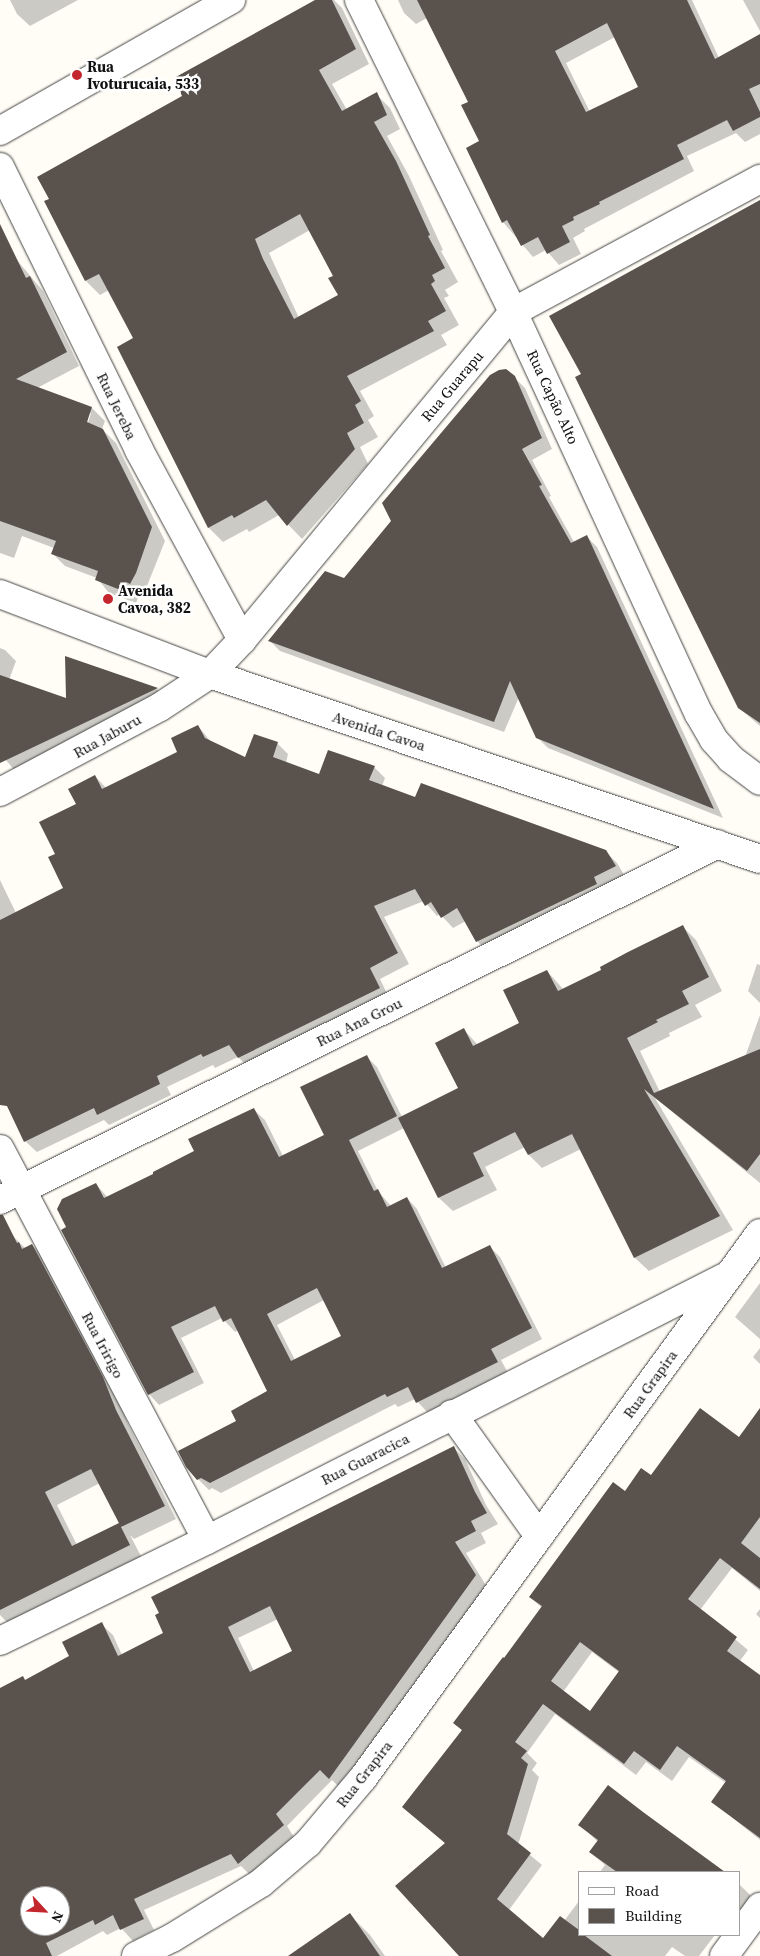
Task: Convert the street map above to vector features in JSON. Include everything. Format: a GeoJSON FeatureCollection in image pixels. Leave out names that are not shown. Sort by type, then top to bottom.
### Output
{"type":"FeatureCollection","features":[{"type":"Feature","properties":{"kind":"street"},"geometry":{"type":"LineString","coordinates":[[0,131],[231,0]]}},
{"type":"Feature","properties":{"kind":"street","name":"Rua Capão Alto"},"geometry":{"type":"LineString","coordinates":[[359,0],[513,312],[699,714],[714,740],[731,759],[760,781]]}},
{"type":"Feature","properties":{"kind":"street","name":"Rua Jereba"},"geometry":{"type":"LineString","coordinates":[[0,167],[139,450],[242,640]]}},
{"type":"Feature","properties":{"kind":"street","name":"Rua Guarapu"},"geometry":{"type":"LineString","coordinates":[[210,674],[242,640],[513,312],[760,179]]}},
{"type":"Feature","properties":{"kind":"street","name":"Avenida Cavoa"},"geometry":{"type":"LineString","coordinates":[[0,594],[210,674],[760,859]]}},
{"type":"Feature","properties":{"kind":"street","name":"Rua Jaburu"},"geometry":{"type":"LineString","coordinates":[[0,792],[160,707],[210,674]]}},
{"type":"Feature","properties":{"kind":"street","name":"Rua Ana Grou"},"geometry":{"type":"LineString","coordinates":[[10,1195],[718,844]]}},
{"type":"Feature","properties":{"kind":"street","name":"Rua Iririgo"},"geometry":{"type":"LineString","coordinates":[[0,1149],[10,1195],[207,1540]]}},
{"type":"Feature","properties":{"kind":"street","name":"Rua Grapira"},"geometry":{"type":"LineString","coordinates":[[136,1956],[172,1938],[261,1883],[308,1843],[363,1778],[760,1233]]}},
{"type":"Feature","properties":{"kind":"street","name":"Rua Guaracica"},"geometry":{"type":"LineString","coordinates":[[0,1641],[207,1540],[452,1414],[730,1275]]}},
{"type":"Feature","properties":{"kind":"street"},"geometry":{"type":"LineString","coordinates":[[452,1414],[539,1536]]}},
{"type":"Feature","properties":{"kind":"street"},"geometry":{"type":"LineString","coordinates":[[740,1934],[760,1907]]}},
{"type":"Feature","properties":{"kind":"street"},"geometry":{"type":"LineString","coordinates":[[724,1956],[739,1936]]}},
{"type":"Feature","properties":{"kind":"building"},"geometry":{"type":"Polygon","coordinates":[[[315,0],[332,0],[356,49],[319,70],[342,111],[377,92],[387,115],[374,122],[396,161],[430,235],[428,236],[445,268],[432,275],[435,281],[431,284],[446,311],[428,321],[434,331],[347,376],[361,401],[355,405],[364,423],[347,433],[355,449],[287,526],[266,500],[234,518],[232,515],[208,528],[117,347],[133,338],[99,274],[85,281],[44,201],[49,199],[37,177],[182,96],[174,78],[315,0]],[[300,214],[255,239],[263,259],[294,319],[338,295],[328,278],[333,276],[300,214]]]}},
{"type":"Feature","properties":{"kind":"building"},"geometry":{"type":"Polygon","coordinates":[[[417,0],[687,0],[715,59],[760,34],[760,84],[749,89],[760,112],[760,117],[733,131],[727,120],[677,145],[684,159],[573,217],[574,220],[562,226],[570,242],[547,254],[538,237],[521,246],[507,220],[502,223],[466,148],[479,141],[461,105],[468,102],[417,0]],[[607,23],[555,51],[586,112],[638,87],[607,23]]]}},
{"type":"Feature","properties":{"kind":"building"},"geometry":{"type":"Polygon","coordinates":[[[760,200],[760,723],[738,708],[575,377],[581,374],[549,316],[760,200]]]}},
{"type":"Feature","properties":{"kind":"building"},"geometry":{"type":"Polygon","coordinates":[[[0,224],[26,278],[30,276],[67,352],[16,379],[92,407],[87,422],[103,429],[152,527],[136,573],[130,584],[126,582],[123,591],[95,580],[98,571],[51,554],[56,541],[0,521],[0,224]]]}},
{"type":"Feature","properties":{"kind":"building"},"geometry":{"type":"Polygon","coordinates":[[[506,369],[515,376],[542,438],[522,449],[542,485],[539,486],[571,543],[587,535],[714,809],[536,738],[510,681],[494,722],[268,641],[325,571],[344,578],[391,521],[382,503],[490,375],[499,370],[506,369]]]}},
{"type":"Feature","properties":{"kind":"building"},"geometry":{"type":"Polygon","coordinates":[[[65,656],[158,688],[0,763],[0,675],[66,698],[65,656]]]}},
{"type":"Feature","properties":{"kind":"building"},"geometry":{"type":"Polygon","coordinates":[[[198,725],[205,738],[245,757],[254,734],[278,742],[273,757],[319,774],[328,750],[375,766],[369,780],[415,797],[421,783],[606,850],[616,866],[594,877],[597,884],[476,942],[457,908],[441,918],[431,902],[425,906],[415,889],[374,906],[398,953],[370,968],[380,988],[238,1058],[229,1045],[203,1057],[201,1054],[157,1076],[160,1084],[97,1115],[94,1108],[24,1142],[7,1106],[0,1105],[0,920],[63,888],[48,857],[55,854],[39,822],[76,804],[68,789],[95,775],[102,789],[177,752],[171,738],[198,725]]]}},
{"type":"Feature","properties":{"kind":"building"},"geometry":{"type":"Polygon","coordinates":[[[683,925],[709,977],[682,991],[689,1004],[656,1020],[658,1022],[627,1038],[654,1093],[760,1049],[760,1154],[747,1171],[644,1089],[720,1216],[634,1258],[572,1134],[528,1155],[515,1132],[473,1153],[484,1176],[438,1198],[398,1118],[458,1088],[435,1043],[464,1028],[473,1046],[519,1023],[503,990],[547,970],[558,991],[601,970],[600,967],[628,952],[683,925]]]}},
{"type":"Feature","properties":{"kind":"building"},"geometry":{"type":"Polygon","coordinates":[[[367,1055],[397,1116],[349,1140],[374,1191],[378,1189],[387,1207],[407,1197],[442,1268],[490,1245],[532,1328],[491,1349],[498,1362],[416,1403],[408,1387],[387,1397],[385,1394],[210,1483],[201,1478],[197,1480],[186,1467],[178,1451],[236,1421],[231,1411],[267,1391],[231,1318],[223,1322],[215,1306],[171,1327],[194,1372],[148,1395],[61,1230],[66,1227],[57,1209],[62,1199],[96,1183],[104,1198],[153,1174],[153,1172],[194,1151],[188,1139],[254,1108],[279,1157],[324,1135],[300,1087],[367,1055]],[[317,1288],[267,1314],[291,1361],[341,1336],[317,1288]]]}},
{"type":"Feature","properties":{"kind":"building"},"geometry":{"type":"Polygon","coordinates":[[[0,1215],[3,1215],[22,1249],[32,1244],[103,1377],[116,1410],[165,1506],[121,1527],[130,1545],[0,1610],[0,1215]],[[91,1469],[45,1492],[72,1546],[119,1523],[91,1469]]]}},
{"type":"Feature","properties":{"kind":"building"},"geometry":{"type":"Polygon","coordinates":[[[700,1408],[739,1437],[760,1408],[760,1517],[741,1543],[760,1558],[760,1589],[720,1558],[688,1599],[737,1637],[727,1651],[760,1675],[760,1838],[711,1802],[726,1781],[677,1746],[660,1770],[634,1751],[624,1764],[543,1704],[515,1742],[527,1751],[521,1758],[528,1764],[507,1834],[531,1853],[497,1899],[543,1938],[560,1916],[578,1929],[578,1936],[585,1936],[612,1956],[459,1956],[395,1886],[445,1843],[402,1807],[462,1730],[453,1723],[542,1606],[529,1597],[613,1482],[625,1491],[641,1468],[651,1475],[700,1408]],[[580,1642],[551,1681],[590,1711],[619,1671],[580,1642]]]}},
{"type":"Feature","properties":{"kind":"building"},"geometry":{"type":"Polygon","coordinates":[[[454,1446],[487,1513],[471,1521],[476,1531],[455,1542],[476,1575],[329,1779],[320,1770],[276,1814],[284,1825],[238,1864],[231,1854],[134,1899],[144,1919],[120,1930],[113,1915],[95,1925],[93,1920],[70,1931],[70,1886],[20,1886],[20,1936],[60,1936],[46,1943],[52,1956],[0,1956],[0,1688],[23,1676],[25,1680],[69,1656],[62,1642],[102,1622],[118,1656],[163,1633],[155,1615],[159,1613],[151,1597],[454,1446]],[[270,1606],[228,1627],[250,1672],[292,1651],[270,1606]]]}},
{"type":"Feature","properties":{"kind":"building"},"geometry":{"type":"Polygon","coordinates":[[[608,1785],[724,1871],[616,1871],[589,1852],[598,1840],[578,1825],[608,1785]]]}},
{"type":"Feature","properties":{"kind":"building"},"geometry":{"type":"Polygon","coordinates":[[[350,1913],[380,1956],[288,1956],[350,1913]]]}},
{"type":"Feature","properties":{"kind":"place","name":"Rua Ivoturucaia, 533"},"geometry":{"type":"Point","coordinates":[77,75]}},
{"type":"Feature","properties":{"kind":"place","name":"Avenida Cavoa, 382"},"geometry":{"type":"Point","coordinates":[108,599]}}]}
